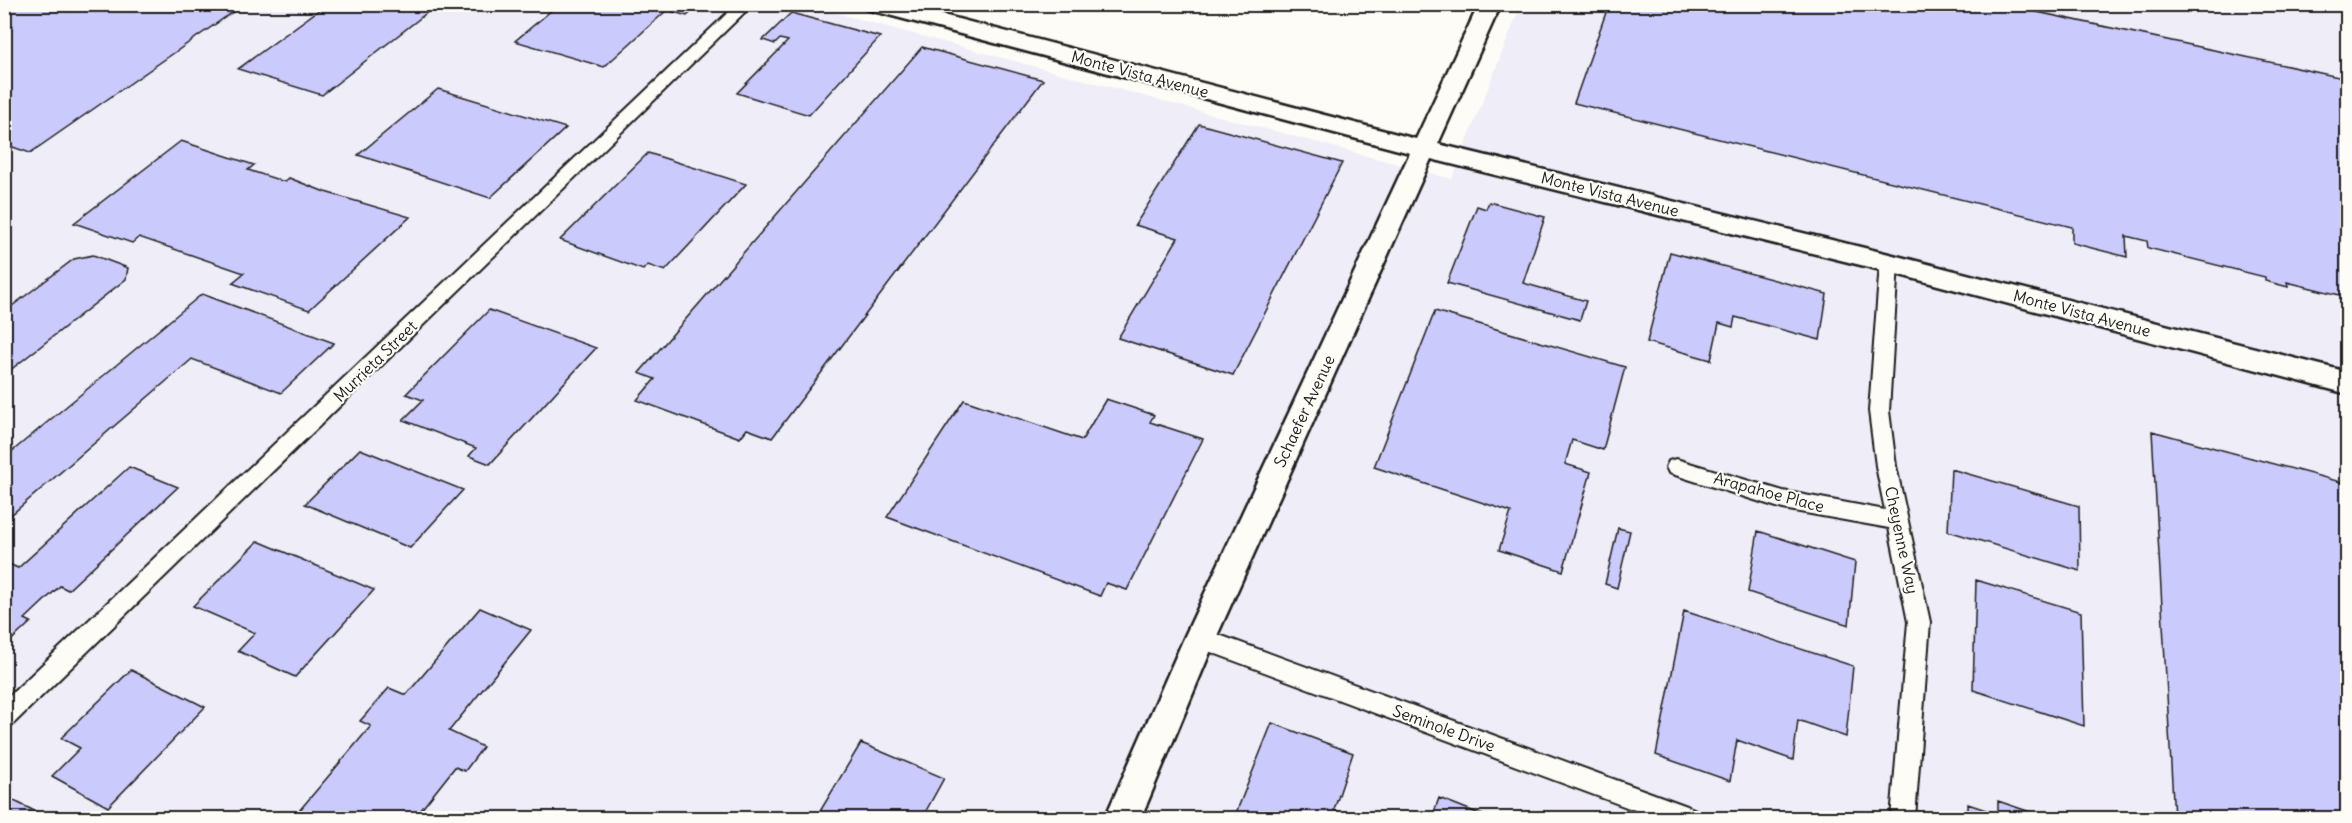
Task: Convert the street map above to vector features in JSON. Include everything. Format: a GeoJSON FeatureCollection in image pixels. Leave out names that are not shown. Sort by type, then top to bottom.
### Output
{"type":"FeatureCollection","features":[{"type":"Feature","properties":{"kind":"street","name":"Murrieta Street"},"geometry":{"type":"LineString","coordinates":[[4,717],[746,4]]}},
{"type":"Feature","properties":{"kind":"street","name":"Monte Vista Avenue"},"geometry":{"type":"LineString","coordinates":[[874,4],[1424,149],[1889,262],[2348,383]]}},
{"type":"Feature","properties":{"kind":"street","name":"Schaefer Avenue"},"geometry":{"type":"LineString","coordinates":[[1123,819],[1200,638],[1490,4]]}},
{"type":"Feature","properties":{"kind":"street","name":"Cheyenne Way"},"geometry":{"type":"LineString","coordinates":[[1889,262],[1879,411],[1886,466],[1919,622],[1903,819]]}},
{"type":"Feature","properties":{"kind":"street","name":"Arapahoe Place"},"geometry":{"type":"LineString","coordinates":[[1676,467],[1783,500],[1898,520]]}},
{"type":"Feature","properties":{"kind":"street","name":"Seminole Drive"},"geometry":{"type":"LineString","coordinates":[[1200,638],[1687,819]]}},
{"type":"Feature","properties":{"kind":"shaded area"},"geometry":{"type":"Polygon","coordinates":[[[5,5],[806,5],[1452,179],[1521,5],[2347,5],[2347,818],[5,818],[5,5]]]}},
{"type":"Feature","properties":{"kind":"building"},"geometry":{"type":"Polygon","coordinates":[[[4,4],[231,4],[240,7],[30,153],[4,144],[4,4]]]}},
{"type":"Feature","properties":{"kind":"building"},"geometry":{"type":"Polygon","coordinates":[[[327,4],[438,4],[322,95],[238,69],[327,4]]]}},
{"type":"Feature","properties":{"kind":"building"},"geometry":{"type":"Polygon","coordinates":[[[559,4],[700,4],[687,16],[667,10],[604,67],[515,41],[559,4]]]}},
{"type":"Feature","properties":{"kind":"building"},"geometry":{"type":"Polygon","coordinates":[[[1609,4],[2000,4],[2348,79],[2348,297],[2287,282],[2288,287],[2265,281],[2265,277],[2148,248],[2147,241],[2126,236],[2127,257],[2072,243],[2072,227],[1574,103],[1609,4]]]}},
{"type":"Feature","properties":{"kind":"building"},"geometry":{"type":"Polygon","coordinates":[[[791,13],[880,37],[809,115],[737,93],[788,41],[780,39],[775,44],[763,40],[791,13]]]}},
{"type":"Feature","properties":{"kind":"building"},"geometry":{"type":"Polygon","coordinates":[[[922,47],[1043,80],[772,438],[747,429],[740,438],[637,400],[655,379],[639,373],[922,47]]]}},
{"type":"Feature","properties":{"kind":"building"},"geometry":{"type":"Polygon","coordinates":[[[438,89],[566,128],[490,198],[358,155],[438,89]]]}},
{"type":"Feature","properties":{"kind":"building"},"geometry":{"type":"Polygon","coordinates":[[[1199,124],[1342,163],[1233,375],[1118,338],[1178,238],[1135,225],[1199,124]]]}},
{"type":"Feature","properties":{"kind":"building"},"geometry":{"type":"Polygon","coordinates":[[[181,141],[254,165],[248,170],[285,182],[289,178],[325,192],[410,217],[309,310],[232,283],[244,273],[139,237],[132,243],[74,223],[181,141]]]}},
{"type":"Feature","properties":{"kind":"building"},"geometry":{"type":"Polygon","coordinates":[[[648,153],[746,184],[665,271],[648,265],[643,270],[560,240],[648,153]]]}},
{"type":"Feature","properties":{"kind":"building"},"geometry":{"type":"Polygon","coordinates":[[[1489,202],[1545,217],[1523,283],[1586,301],[1580,320],[1447,283],[1477,206],[1486,209],[1489,202]]]}},
{"type":"Feature","properties":{"kind":"building"},"geometry":{"type":"Polygon","coordinates":[[[1670,252],[1827,294],[1820,340],[1735,317],[1733,327],[1719,323],[1711,360],[1647,342],[1670,252]]]}},
{"type":"Feature","properties":{"kind":"building"},"geometry":{"type":"Polygon","coordinates":[[[93,255],[128,268],[126,279],[4,375],[4,312],[74,259],[93,255]]]}},
{"type":"Feature","properties":{"kind":"building"},"geometry":{"type":"Polygon","coordinates":[[[202,294],[334,343],[281,393],[192,359],[4,521],[4,458],[202,294]]]}},
{"type":"Feature","properties":{"kind":"building"},"geometry":{"type":"Polygon","coordinates":[[[489,310],[596,348],[490,464],[469,456],[476,448],[403,420],[423,400],[406,394],[489,310]]]}},
{"type":"Feature","properties":{"kind":"building"},"geometry":{"type":"Polygon","coordinates":[[[1435,311],[1625,367],[1603,450],[1572,440],[1565,464],[1591,472],[1563,571],[1499,550],[1511,512],[1374,467],[1435,311]]]}},
{"type":"Feature","properties":{"kind":"building"},"geometry":{"type":"Polygon","coordinates":[[[1106,399],[1154,415],[1150,422],[1203,439],[1127,590],[1106,583],[1100,596],[887,517],[964,400],[1082,440],[1106,399]]]}},
{"type":"Feature","properties":{"kind":"building"},"geometry":{"type":"Polygon","coordinates":[[[2152,431],[2348,484],[2348,818],[2174,818],[2152,431]]]}},
{"type":"Feature","properties":{"kind":"building"},"geometry":{"type":"Polygon","coordinates":[[[360,449],[463,490],[410,548],[305,504],[360,449]]]}},
{"type":"Feature","properties":{"kind":"building"},"geometry":{"type":"Polygon","coordinates":[[[129,467],[178,487],[68,590],[60,586],[25,619],[31,622],[4,647],[4,562],[18,568],[129,467]]]}},
{"type":"Feature","properties":{"kind":"building"},"geometry":{"type":"Polygon","coordinates":[[[1951,469],[2079,506],[2080,571],[1948,531],[1951,469]]]}},
{"type":"Feature","properties":{"kind":"building"},"geometry":{"type":"Polygon","coordinates":[[[1618,528],[1630,531],[1617,588],[1605,584],[1618,528]]]}},
{"type":"Feature","properties":{"kind":"building"},"geometry":{"type":"Polygon","coordinates":[[[1758,531],[1855,562],[1849,625],[1748,592],[1758,531]]]}},
{"type":"Feature","properties":{"kind":"building"},"geometry":{"type":"Polygon","coordinates":[[[258,541],[374,590],[295,677],[238,651],[255,633],[193,606],[258,541]]]}},
{"type":"Feature","properties":{"kind":"building"},"geometry":{"type":"Polygon","coordinates":[[[1976,580],[2081,612],[2084,726],[1973,690],[1976,580]]]}},
{"type":"Feature","properties":{"kind":"building"},"geometry":{"type":"Polygon","coordinates":[[[480,608],[531,630],[449,731],[483,747],[465,771],[455,767],[421,810],[439,818],[293,818],[371,726],[360,721],[389,688],[406,695],[480,608]]]}},
{"type":"Feature","properties":{"kind":"building"},"geometry":{"type":"Polygon","coordinates":[[[1684,611],[1853,666],[1846,737],[1798,720],[1793,760],[1737,740],[1730,781],[1656,755],[1684,611]]]}},
{"type":"Feature","properties":{"kind":"building"},"geometry":{"type":"Polygon","coordinates":[[[131,670],[205,707],[108,807],[52,776],[80,748],[61,738],[131,670]]]}},
{"type":"Feature","properties":{"kind":"building"},"geometry":{"type":"Polygon","coordinates":[[[1272,723],[1353,753],[1334,810],[1356,818],[1234,818],[1272,723]]]}},
{"type":"Feature","properties":{"kind":"building"},"geometry":{"type":"Polygon","coordinates":[[[861,743],[944,778],[922,818],[816,818],[861,743]]]}},
{"type":"Feature","properties":{"kind":"building"},"geometry":{"type":"Polygon","coordinates":[[[4,796],[49,818],[4,818],[4,796]]]}},
{"type":"Feature","properties":{"kind":"building"},"geometry":{"type":"Polygon","coordinates":[[[1439,798],[1490,818],[1432,818],[1439,798]]]}},
{"type":"Feature","properties":{"kind":"building"},"geometry":{"type":"Polygon","coordinates":[[[1998,801],[2048,818],[1968,818],[1968,804],[1998,814],[1998,801]]]}}]}
